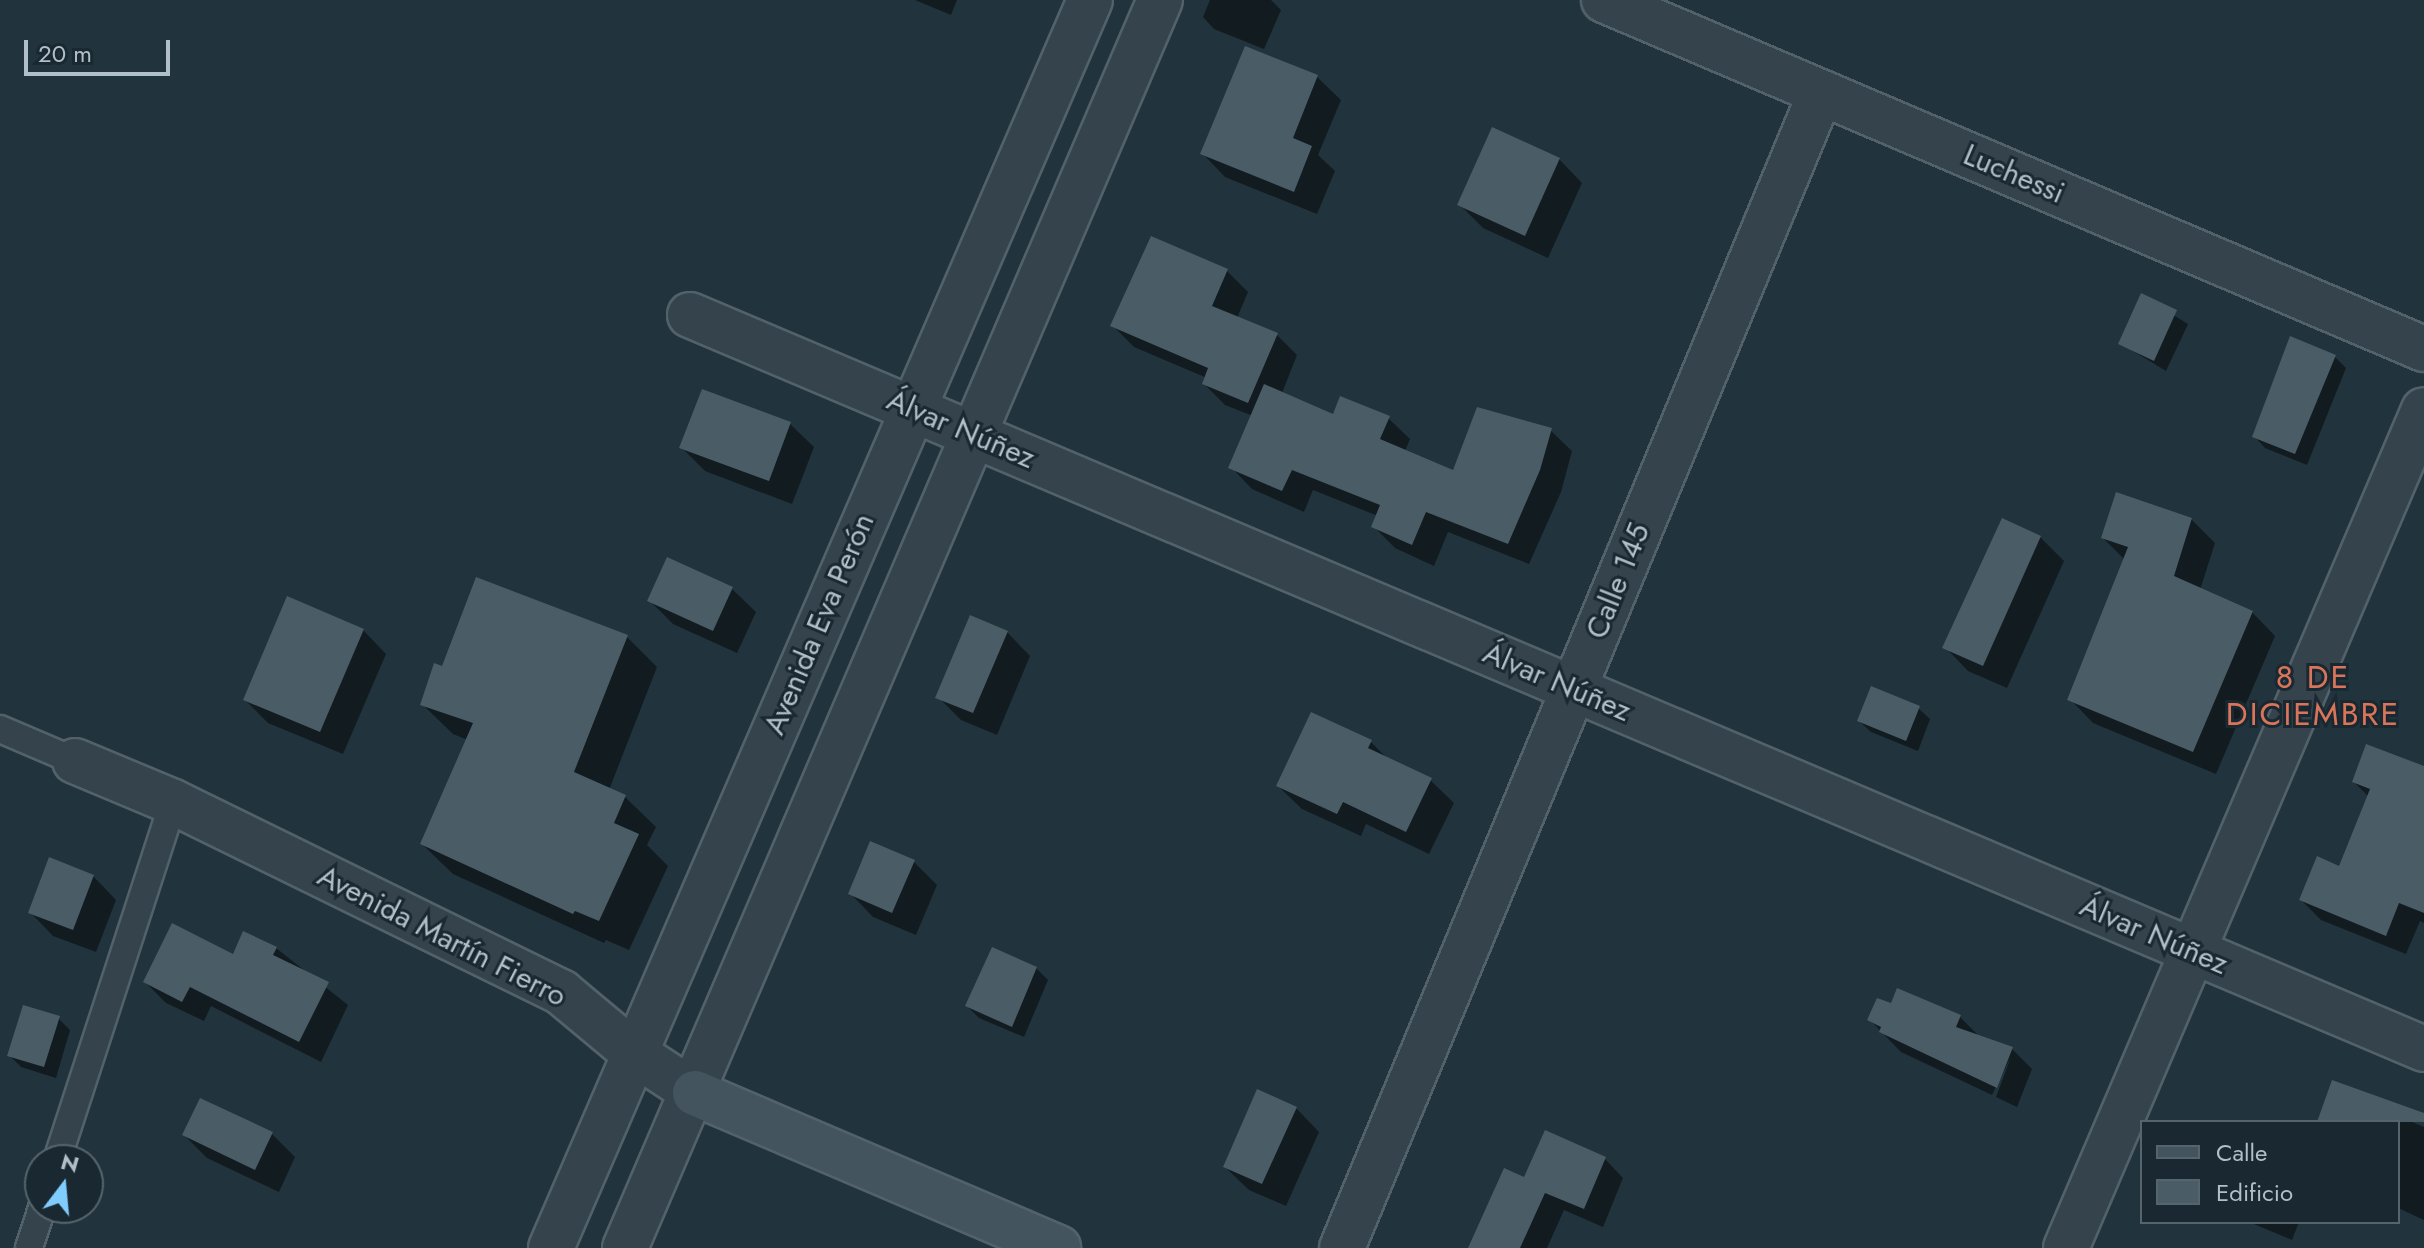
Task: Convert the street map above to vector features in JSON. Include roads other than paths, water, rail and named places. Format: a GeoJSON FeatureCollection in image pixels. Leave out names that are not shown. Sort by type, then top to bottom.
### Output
{"type":"FeatureCollection","features":[{"type":"Feature","properties":{"kind":"main road","name":"Avenida Martín Fierro"},"geometry":{"type":"LineString","coordinates":[[695,1093],[1058,1248]]}},
{"type":"Feature","properties":{"kind":"street","name":"Avenida Eva Perón"},"geometry":{"type":"LineString","coordinates":[[551,1248],[1090,0]]}},
{"type":"Feature","properties":{"kind":"street"},"geometry":{"type":"LineString","coordinates":[[625,1248],[695,1093],[1160,0]]}},
{"type":"Feature","properties":{"kind":"street","name":"Luchessi"},"geometry":{"type":"LineString","coordinates":[[1604,0],[2424,349]]}},
{"type":"Feature","properties":{"kind":"street","name":"Calle 145"},"geometry":{"type":"LineString","coordinates":[[1342,1248],[1821,92]]}},
{"type":"Feature","properties":{"kind":"street","name":"Álvar Núñez"},"geometry":{"type":"LineString","coordinates":[[690,315],[2424,1049]]}},
{"type":"Feature","properties":{"kind":"street"},"geometry":{"type":"LineString","coordinates":[[2066,1248],[2424,410]]}},
{"type":"Feature","properties":{"kind":"street","name":"Avenida Martín Fierro"},"geometry":{"type":"LineString","coordinates":[[75,761],[173,802],[561,992],[634,1053],[695,1093]]}},
{"type":"Feature","properties":{"kind":"lane"},"geometry":{"type":"LineString","coordinates":[[0,729],[75,761]]}},
{"type":"Feature","properties":{"kind":"lane"},"geometry":{"type":"LineString","coordinates":[[62,1144],[173,802]]}},
{"type":"Feature","properties":{"kind":"lane"},"geometry":{"type":"LineString","coordinates":[[29,1248],[37,1224]]}},
{"type":"Feature","properties":{"kind":"district","name":"8 DE DICIEMBRE"},"geometry":{"type":"Point","coordinates":[2313,696]}}]}
